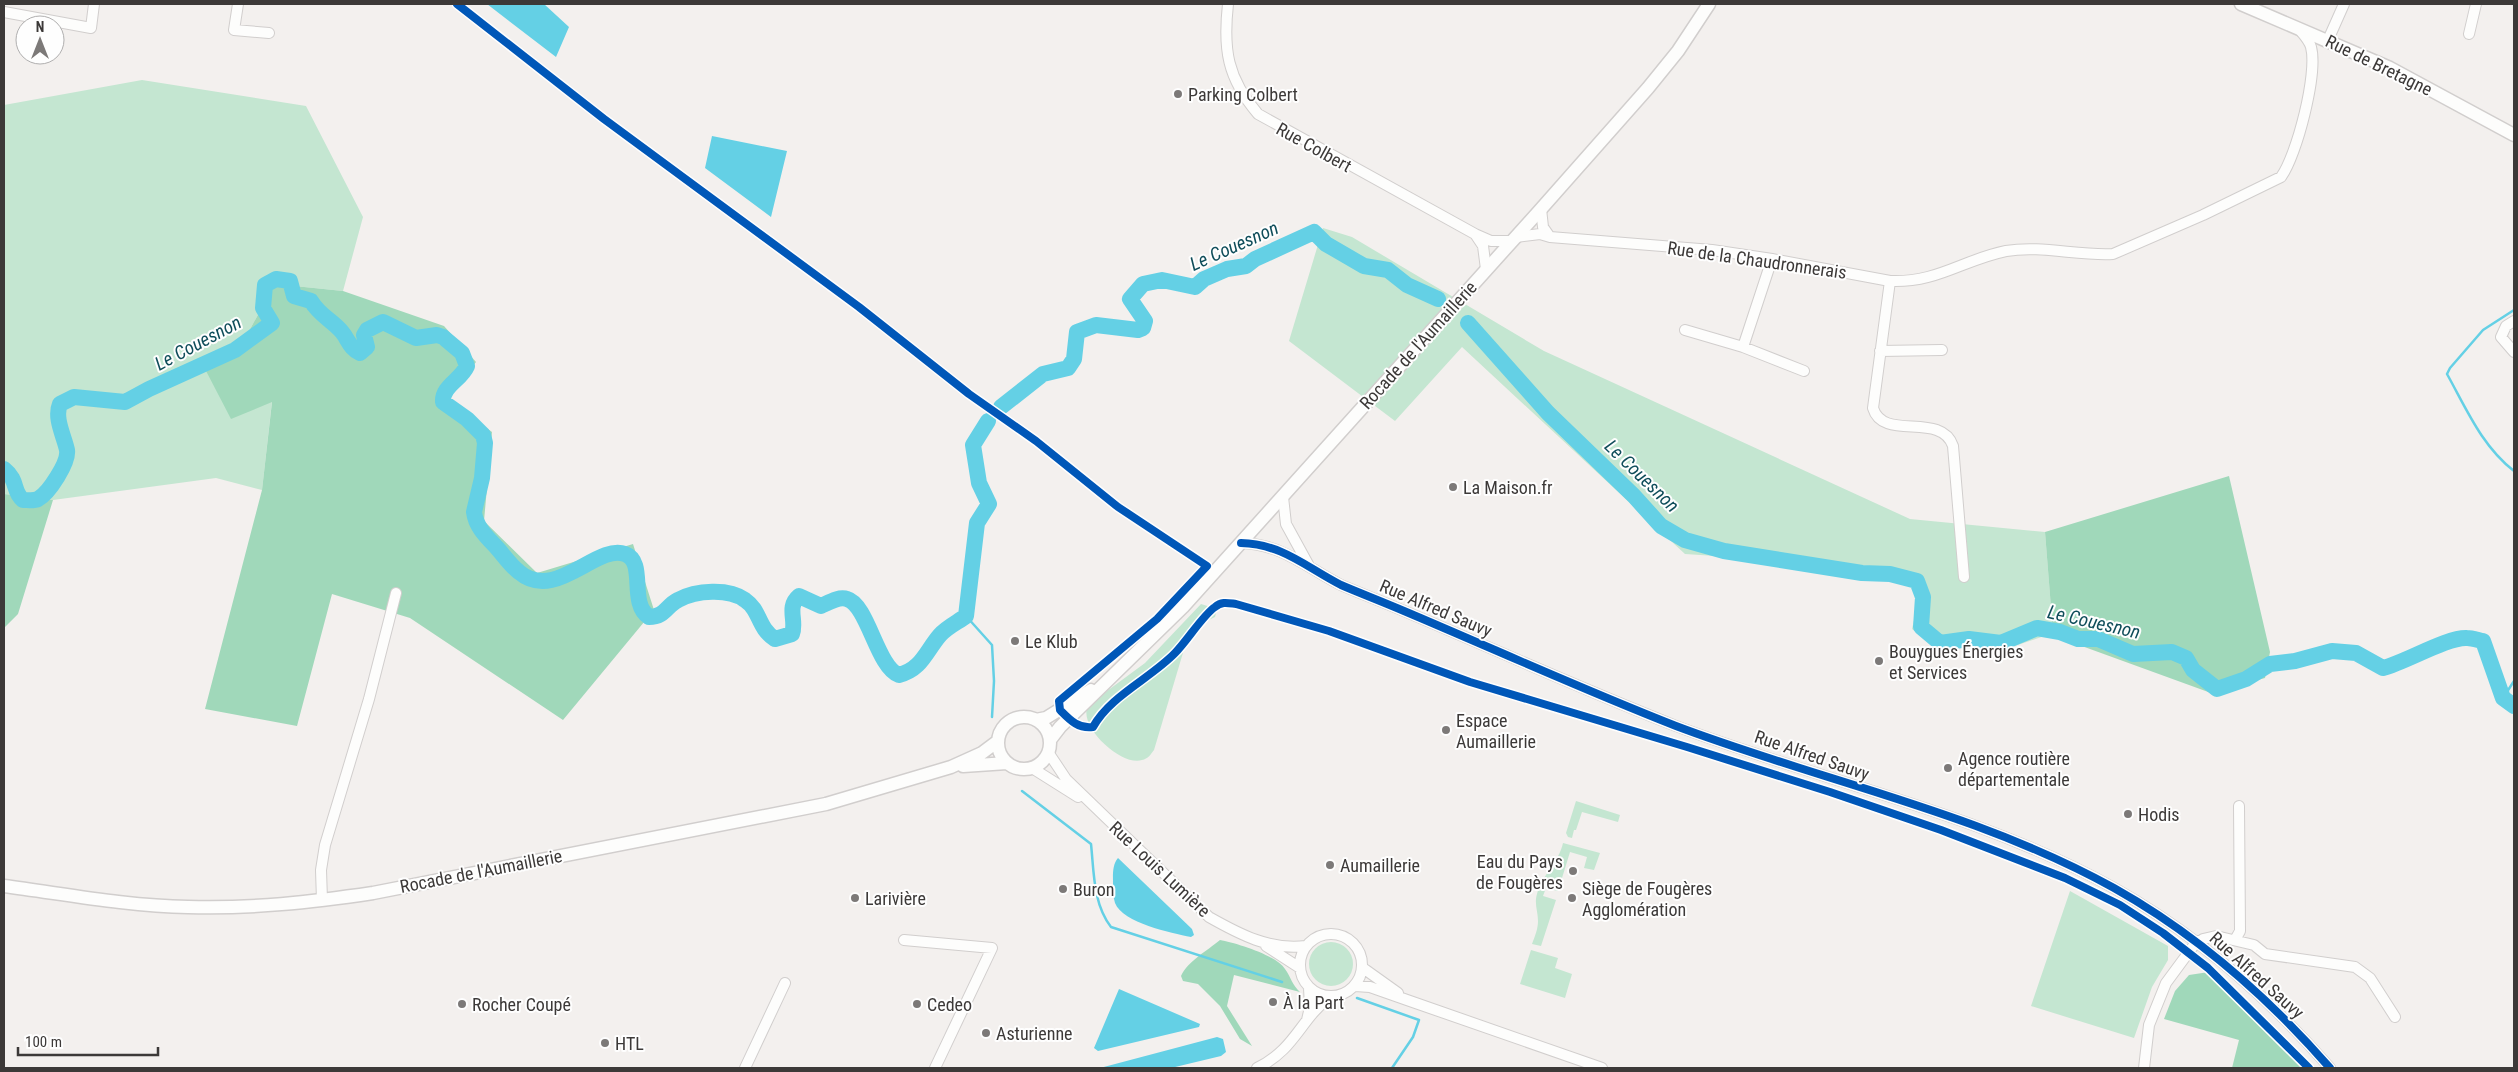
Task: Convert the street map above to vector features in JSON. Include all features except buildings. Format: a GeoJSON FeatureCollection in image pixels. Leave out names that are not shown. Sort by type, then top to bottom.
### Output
{"type":"FeatureCollection","features":[{"type":"Feature","properties":{"kind":"main road","name":"Rocade de l'Aumaillerie"},"geometry":{"type":"LineString","coordinates":[[1049,746],[1114,675],[1155,637],[1541,209],[1648,88],[1678,51],[1709,4]]}},
{"type":"Feature","properties":{"kind":"main road","name":"Rue de Bretagne"},"geometry":{"type":"LineString","coordinates":[[2241,4],[2390,68],[2514,135]]}},
{"type":"Feature","properties":{"kind":"main road","name":"Rocade de l'Aumaillerie"},"geometry":{"type":"LineString","coordinates":[[1036,720],[1053,714],[1114,675]]}},
{"type":"Feature","properties":{"kind":"main road"},"geometry":{"type":"LineString","coordinates":[[1020,717],[1036,720],[1046,728],[1049,746],[1039,764],[1032,768],[1014,767],[1007,763],[1002,756],[998,741],[1000,733],[1011,720],[1020,717]]}},
{"type":"Feature","properties":{"kind":"main road","name":"Rocade de l'Aumaillerie"},"geometry":{"type":"LineString","coordinates":[[4,886],[126,902],[187,907],[260,907],[373,893],[826,804],[951,767],[982,753],[998,741]]}},
{"type":"Feature","properties":{"kind":"main road","name":"Rocade de l'Aumaillerie"},"geometry":{"type":"LineString","coordinates":[[951,767],[1007,763]]}},
{"type":"Feature","properties":{"kind":"street"},"geometry":{"type":"LineString","coordinates":[[4,12],[91,28],[94,4]]}},
{"type":"Feature","properties":{"kind":"street"},"geometry":{"type":"LineString","coordinates":[[238,4],[234,30],[269,33]]}},
{"type":"Feature","properties":{"kind":"street","name":"Rue Colbert"},"geometry":{"type":"LineString","coordinates":[[1228,4],[1225,30],[1231,69],[1244,98],[1258,114],[1271,123],[1475,234],[1491,241],[1514,239]]}},
{"type":"Feature","properties":{"kind":"street"},"geometry":{"type":"LineString","coordinates":[[2328,40],[2344,4]]}},
{"type":"Feature","properties":{"kind":"street"},"geometry":{"type":"LineString","coordinates":[[2469,34],[2476,4]]}},
{"type":"Feature","properties":{"kind":"street","name":"Rue de la Chaudronnerais"},"geometry":{"type":"LineString","coordinates":[[1514,239],[1540,234],[1550,237],[1703,249],[1772,258],[1890,281],[1908,282],[1928,279],[1961,264],[2007,251],[2026,250],[2113,254],[2203,215],[2281,177],[2289,166],[2300,136],[2313,69],[2311,45],[2298,27]]}},
{"type":"Feature","properties":{"kind":"street"},"geometry":{"type":"LineString","coordinates":[[1541,209],[1543,227],[1550,237]]}},
{"type":"Feature","properties":{"kind":"street"},"geometry":{"type":"LineString","coordinates":[[1475,234],[1483,246],[1486,269]]}},
{"type":"Feature","properties":{"kind":"street"},"geometry":{"type":"LineString","coordinates":[[1743,347],[1772,258]]}},
{"type":"Feature","properties":{"kind":"street"},"geometry":{"type":"LineString","coordinates":[[1890,281],[1874,398],[1875,414],[1879,419],[1892,424],[1937,429],[1951,439],[1964,577]]}},
{"type":"Feature","properties":{"kind":"street"},"geometry":{"type":"LineString","coordinates":[[2514,322],[2506,326],[2501,337],[2514,352]]}},
{"type":"Feature","properties":{"kind":"street"},"geometry":{"type":"LineString","coordinates":[[1685,330],[1743,347],[1804,370]]}},
{"type":"Feature","properties":{"kind":"street"},"geometry":{"type":"LineString","coordinates":[[1880,352],[1942,350]]}},
{"type":"Feature","properties":{"kind":"street"},"geometry":{"type":"LineString","coordinates":[[1283,497],[1286,524],[1310,566]]}},
{"type":"Feature","properties":{"kind":"street","name":"Rue Alfred Sauvy"},"geometry":{"type":"LineString","coordinates":[[1241,543],[1259,544],[1278,549],[1341,584],[1676,726],[1939,814],[2035,850],[2113,888],[2198,942],[2262,997],[2330,1068]]}},
{"type":"Feature","properties":{"kind":"street"},"geometry":{"type":"LineString","coordinates":[[322,900],[321,870],[325,845],[369,699],[396,593]]}},
{"type":"Feature","properties":{"kind":"street","name":"Rue Louis Lumière"},"geometry":{"type":"LineString","coordinates":[[1049,746],[1066,779],[1209,917],[1233,931],[1259,942],[1300,968]]}},
{"type":"Feature","properties":{"kind":"street","name":"Rue Louis Lumière"},"geometry":{"type":"LineString","coordinates":[[1032,768],[1091,805]]}},
{"type":"Feature","properties":{"kind":"street"},"geometry":{"type":"LineString","coordinates":[[2235,940],[2240,932],[2239,806]]}},
{"type":"Feature","properties":{"kind":"street"},"geometry":{"type":"LineString","coordinates":[[1321,936],[1341,936],[1358,948],[1363,968],[1355,986],[1344,994],[1330,997],[1323,996],[1310,988],[1304,982],[1300,968],[1302,953],[1306,946],[1321,936]]}},
{"type":"Feature","properties":{"kind":"street"},"geometry":{"type":"LineString","coordinates":[[2144,1068],[2149,1025],[2166,984],[2198,942],[2216,936],[2254,945],[2266,954],[2356,967],[2370,978],[2395,1017]]}},
{"type":"Feature","properties":{"kind":"street"},"geometry":{"type":"LineString","coordinates":[[904,940],[992,948],[935,1068]]}},
{"type":"Feature","properties":{"kind":"street","name":"Rue Louis Lumière"},"geometry":{"type":"LineString","coordinates":[[1259,942],[1284,947],[1306,946]]}},
{"type":"Feature","properties":{"kind":"street"},"geometry":{"type":"LineString","coordinates":[[1363,968],[1407,1000]]}},
{"type":"Feature","properties":{"kind":"street"},"geometry":{"type":"LineString","coordinates":[[745,1068],[784,983]]}},
{"type":"Feature","properties":{"kind":"street"},"geometry":{"type":"LineString","coordinates":[[1355,986],[1370,987],[1602,1068]]}},
{"type":"Feature","properties":{"kind":"street"},"geometry":{"type":"LineString","coordinates":[[1307,1021],[1310,1007],[1310,988]]}},
{"type":"Feature","properties":{"kind":"street"},"geometry":{"type":"LineString","coordinates":[[1257,1068],[1285,1050],[1307,1021],[1330,997]]}},
{"type":"Feature","properties":{"kind":"street"},"geometry":{"type":"LineString","coordinates":[[1572,1059],[1584,1068]]}},
{"type":"Feature","properties":{"kind":"green space"},"geometry":{"type":"Polygon","coordinates":[[[142,80],[306,106],[363,217],[343,291],[275,284],[249,331],[205,369],[272,401],[262,490],[216,478],[53,500],[4,494],[4,105],[142,80]]]}},
{"type":"Feature","properties":{"kind":"green space"},"geometry":{"type":"Polygon","coordinates":[[[1323,228],[1352,237],[1544,351],[1910,519],[2045,532],[2053,633],[1997,652],[1969,639],[1941,649],[1912,629],[1922,587],[1911,580],[1884,579],[1871,566],[1685,554],[1462,347],[1395,421],[1289,341],[1323,228]]]}},
{"type":"Feature","properties":{"kind":"green space"},"geometry":{"type":"Polygon","coordinates":[[[275,284],[343,291],[444,326],[476,362],[448,399],[492,432],[484,521],[537,573],[633,544],[654,610],[563,720],[410,618],[332,594],[297,726],[205,709],[262,490],[272,402],[231,419],[205,369],[249,331],[275,284]]]}},
{"type":"Feature","properties":{"kind":"green space"},"geometry":{"type":"Polygon","coordinates":[[[2229,476],[2270,652],[2265,678],[2211,693],[2079,645],[2053,633],[2045,532],[2229,476]]]}},
{"type":"Feature","properties":{"kind":"green space"},"geometry":{"type":"Polygon","coordinates":[[[4,494],[53,500],[18,614],[4,628],[4,494]]]}},
{"type":"Feature","properties":{"kind":"green space"},"geometry":{"type":"Polygon","coordinates":[[[1201,604],[1217,609],[1215,617],[1194,627],[1188,636],[1154,750],[1148,757],[1142,760],[1134,761],[1124,757],[1114,751],[1095,734],[1086,714],[1088,705],[1145,663],[1201,604]]]}},
{"type":"Feature","properties":{"kind":"green space"},"geometry":{"type":"Polygon","coordinates":[[[1576,801],[1620,815],[1618,822],[1582,812],[1572,838],[1568,837],[1566,833],[1576,801]]]}},
{"type":"Feature","properties":{"kind":"green space"},"geometry":{"type":"Polygon","coordinates":[[[1563,843],[1600,853],[1594,870],[1584,868],[1587,857],[1570,852],[1558,891],[1546,888],[1543,896],[1556,900],[1541,946],[1532,944],[1538,924],[1536,901],[1539,887],[1558,856],[1563,843]]]}},
{"type":"Feature","properties":{"kind":"green space"},"geometry":{"type":"Polygon","coordinates":[[[2070,891],[2168,946],[2168,960],[2152,987],[2134,1038],[2031,1006],[2070,891]]]}},
{"type":"Feature","properties":{"kind":"green space"},"geometry":{"type":"Polygon","coordinates":[[[1220,940],[1265,954],[1273,959],[1285,969],[1300,992],[1234,975],[1227,1006],[1252,1046],[1240,1039],[1220,1006],[1198,984],[1183,981],[1181,976],[1193,961],[1220,940]]]}},
{"type":"Feature","properties":{"kind":"green space"},"geometry":{"type":"Polygon","coordinates":[[[1327,942],[1335,942],[1347,948],[1353,964],[1347,980],[1335,986],[1327,986],[1315,980],[1309,968],[1309,960],[1315,948],[1327,942]]]}},
{"type":"Feature","properties":{"kind":"green space"},"geometry":{"type":"Polygon","coordinates":[[[1531,950],[1558,958],[1555,968],[1572,974],[1565,998],[1520,984],[1531,950]]]}},
{"type":"Feature","properties":{"kind":"green space"},"geometry":{"type":"Polygon","coordinates":[[[2209,972],[2304,1068],[2232,1068],[2239,1040],[2164,1019],[2175,991],[2189,975],[2209,972]]]}},
{"type":"Feature","properties":{"kind":"water"},"geometry":{"type":"Polygon","coordinates":[[[487,4],[544,4],[569,27],[556,57],[487,4]]]}},
{"type":"Feature","properties":{"kind":"water"},"geometry":{"type":"Polygon","coordinates":[[[712,136],[787,151],[771,217],[705,168],[712,136]]]}},
{"type":"Feature","properties":{"kind":"water"},"geometry":{"type":"Polygon","coordinates":[[[1118,858],[1192,929],[1194,935],[1191,937],[1148,926],[1127,916],[1120,910],[1115,903],[1113,891],[1113,870],[1118,858]]]}},
{"type":"Feature","properties":{"kind":"water"},"geometry":{"type":"Polygon","coordinates":[[[1119,989],[1200,1024],[1199,1027],[1098,1051],[1094,1048],[1119,989]]]}},
{"type":"Feature","properties":{"kind":"water"},"geometry":{"type":"Polygon","coordinates":[[[1217,1037],[1223,1039],[1226,1052],[1221,1056],[1171,1068],[1100,1068],[1217,1037]]]}},
{"type":"Feature","properties":{"kind":"waterway","name":"Le Couesnon"},"geometry":{"type":"LineString","coordinates":[[1001,407],[1043,374],[1068,368],[1074,359],[1077,332],[1096,325],[1138,330],[1143,328],[1145,321],[1130,299],[1143,284],[1162,280],[1195,287],[1204,279],[1227,269],[1246,266],[1255,259],[1314,232],[1326,244],[1364,266],[1388,270],[1407,285],[1438,299]]}},
{"type":"Feature","properties":{"kind":"waterway","name":"Le Couesnon"},"geometry":{"type":"LineString","coordinates":[[4,469],[9,473],[17,493],[23,500],[38,499],[57,477],[67,455],[58,415],[60,404],[74,397],[125,402],[235,350],[272,323],[263,308],[265,285],[276,279],[290,281],[294,296],[311,301],[342,332],[354,349],[360,353],[367,347],[364,335],[367,330],[383,322],[416,338],[437,335],[443,337],[462,353],[467,366],[445,392],[443,402],[467,419],[483,435],[485,443],[482,478],[474,512],[475,518],[483,532],[519,572],[533,580],[547,581],[561,577],[602,557],[614,553],[625,554],[631,558],[635,565],[639,602],[643,611],[649,617],[659,615],[678,600],[685,597],[703,592],[722,592],[738,596],[750,604],[765,629],[775,639],[792,634],[792,609],[795,600],[799,596],[821,606],[844,598],[854,604],[861,612],[885,661],[891,670],[899,675],[918,664],[943,632],[966,616],[977,523],[989,504],[979,483],[973,445],[988,421]]}},
{"type":"Feature","properties":{"kind":"waterway"},"geometry":{"type":"LineString","coordinates":[[2514,310],[2483,330],[2447,374],[2484,439],[2514,471]]}},
{"type":"Feature","properties":{"kind":"waterway","name":"Le Couesnon"},"geometry":{"type":"LineString","coordinates":[[1468,323],[1548,413],[1634,496],[1661,526],[1685,540],[1724,551],[1862,573],[1890,574],[1917,581],[1923,597],[1921,627],[1940,643],[1969,639],[2001,643],[2037,628],[2060,632],[2078,639],[2098,639],[2133,654],[2172,652],[2186,658],[2193,670],[2217,689],[2246,679],[2270,664],[2295,661],[2332,651],[2356,653],[2383,668],[2449,641],[2469,638],[2483,641],[2503,698],[2514,706]]}},
{"type":"Feature","properties":{"kind":"waterway"},"geometry":{"type":"LineString","coordinates":[[966,616],[992,645],[994,681],[992,717]]}},
{"type":"Feature","properties":{"kind":"waterway"},"geometry":{"type":"LineString","coordinates":[[2503,698],[2514,681]]}},
{"type":"Feature","properties":{"kind":"waterway"},"geometry":{"type":"LineString","coordinates":[[1022,791],[1091,844],[1098,898],[1105,918],[1111,927],[1282,982]]}},
{"type":"Feature","properties":{"kind":"waterway"},"geometry":{"type":"LineString","coordinates":[[1357,998],[1419,1020],[1413,1037],[1392,1068]]}},
{"type":"Feature","properties":{"kind":"cycle path"},"geometry":{"type":"LineString","coordinates":[[457,4],[604,119],[859,307],[969,394],[1036,441],[1118,507],[1207,566],[1157,619],[1059,701],[1060,710],[1075,723],[1083,727],[1093,727],[1110,706],[1175,653],[1210,611],[1223,603],[1236,604],[1329,631],[1470,682],[1830,792],[1941,830],[2065,878],[2120,905],[2163,933],[2208,968],[2309,1068]]}},
{"type":"Feature","properties":{"kind":"cycle path"},"geometry":{"type":"LineString","coordinates":[[1241,543],[1256,544],[1281,552],[1341,585],[1676,726],[1731,746],[1953,818],[2008,838],[2062,861],[2144,906],[2202,946],[2282,1016],[2330,1068]]}},
{"type":"Feature","properties":{"kind":"place","name":"Parking Colbert"},"geometry":{"type":"Point","coordinates":[1178,94]}},
{"type":"Feature","properties":{"kind":"place","name":"La Maison.fr"},"geometry":{"type":"Point","coordinates":[1453,487]}},
{"type":"Feature","properties":{"kind":"place","name":"Le Klub"},"geometry":{"type":"Point","coordinates":[1015,641]}},
{"type":"Feature","properties":{"kind":"place","name":"Bouygues Énergies et Services"},"geometry":{"type":"Point","coordinates":[1879,661]}},
{"type":"Feature","properties":{"kind":"place","name":"Espace Aumaillerie"},"geometry":{"type":"Point","coordinates":[1446,730]}},
{"type":"Feature","properties":{"kind":"place","name":"Agence routière départementale"},"geometry":{"type":"Point","coordinates":[1948,768]}},
{"type":"Feature","properties":{"kind":"place","name":"Hodis"},"geometry":{"type":"Point","coordinates":[2128,814]}},
{"type":"Feature","properties":{"kind":"place","name":"Aumaillerie"},"geometry":{"type":"Point","coordinates":[1330,865]}},
{"type":"Feature","properties":{"kind":"place","name":"Eau du Pays de Fougères"},"geometry":{"type":"Point","coordinates":[1573,871]}},
{"type":"Feature","properties":{"kind":"place","name":"Buron"},"geometry":{"type":"Point","coordinates":[1063,889]}},
{"type":"Feature","properties":{"kind":"place","name":"Larivière"},"geometry":{"type":"Point","coordinates":[855,898]}},
{"type":"Feature","properties":{"kind":"place","name":"Siège de Fougères Agglomération"},"geometry":{"type":"Point","coordinates":[1572,898]}},
{"type":"Feature","properties":{"kind":"place","name":"À la Part"},"geometry":{"type":"Point","coordinates":[1273,1002]}},
{"type":"Feature","properties":{"kind":"place","name":"Rocher Coupé"},"geometry":{"type":"Point","coordinates":[462,1004]}},
{"type":"Feature","properties":{"kind":"place","name":"Cedeo"},"geometry":{"type":"Point","coordinates":[917,1004]}},
{"type":"Feature","properties":{"kind":"place","name":"Asturienne"},"geometry":{"type":"Point","coordinates":[986,1033]}},
{"type":"Feature","properties":{"kind":"place","name":"HTL"},"geometry":{"type":"Point","coordinates":[605,1043]}}]}
